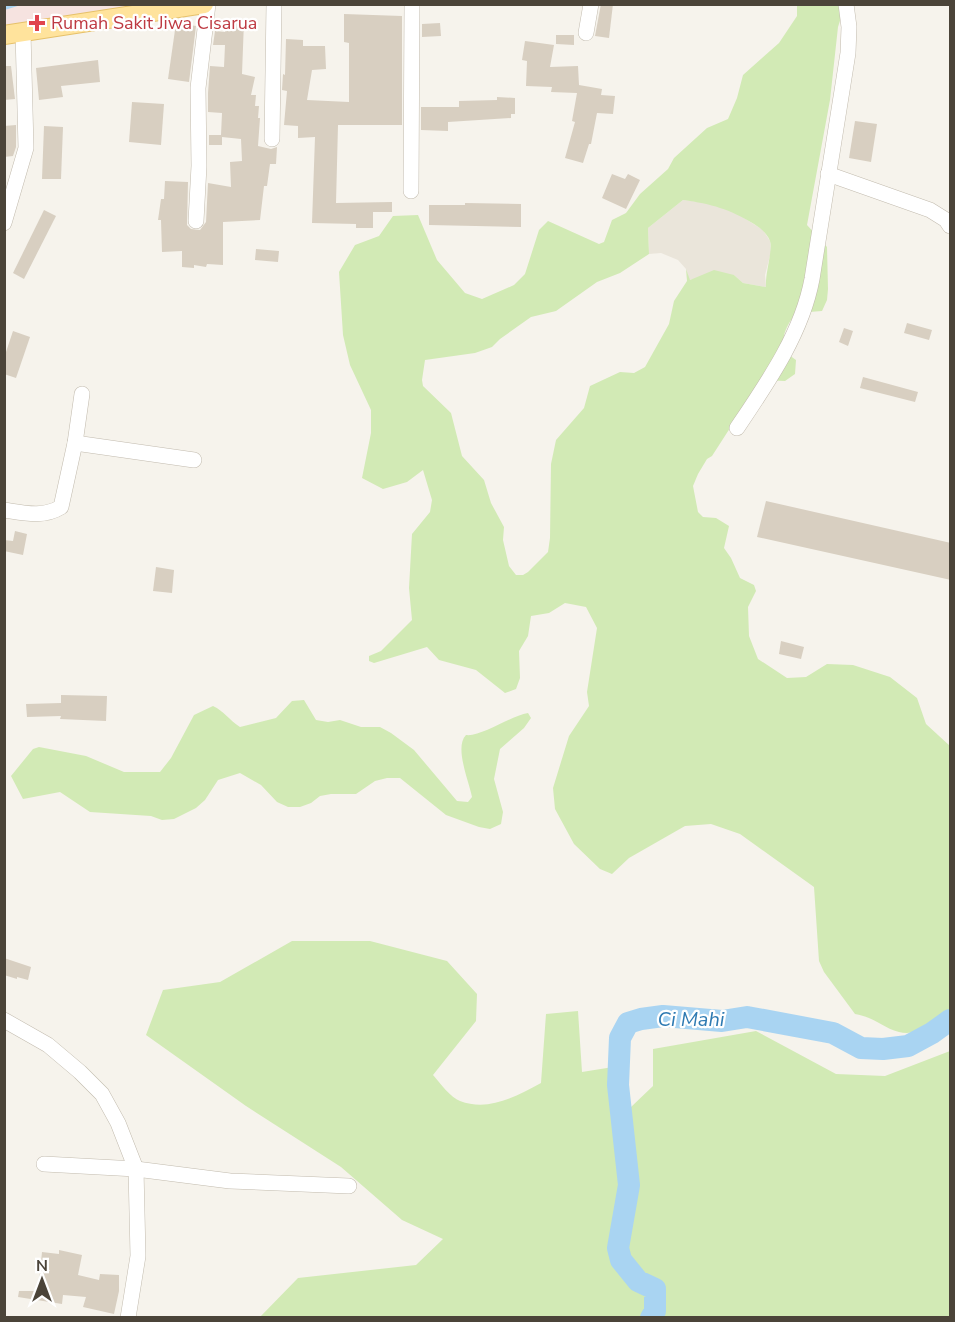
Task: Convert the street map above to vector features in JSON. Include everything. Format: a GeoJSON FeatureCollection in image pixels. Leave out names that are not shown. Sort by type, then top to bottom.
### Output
{"type":"FeatureCollection","features":[{"type":"Feature","properties":{"kind":"main road"},"geometry":{"type":"LineString","coordinates":[[14,33],[131,10],[206,4]]}},
{"type":"Feature","properties":{"kind":"street"},"geometry":{"type":"LineString","coordinates":[[196,221],[199,166],[198,88],[206,4]]}},
{"type":"Feature","properties":{"kind":"street"},"geometry":{"type":"LineString","coordinates":[[272,139],[274,4]]}},
{"type":"Feature","properties":{"kind":"street"},"geometry":{"type":"LineString","coordinates":[[411,191],[412,4]]}},
{"type":"Feature","properties":{"kind":"street"},"geometry":{"type":"LineString","coordinates":[[586,33],[591,4]]}},
{"type":"Feature","properties":{"kind":"street"},"geometry":{"type":"LineString","coordinates":[[737,428],[776,368],[806,309],[848,53],[849,27],[846,4]]}},
{"type":"Feature","properties":{"kind":"street"},"geometry":{"type":"LineString","coordinates":[[4,223],[26,148],[14,33]]}},
{"type":"Feature","properties":{"kind":"street"},"geometry":{"type":"LineString","coordinates":[[828,174],[930,210],[951,226]]}},
{"type":"Feature","properties":{"kind":"street"},"geometry":{"type":"LineString","coordinates":[[4,510],[40,515],[51,513],[61,507],[75,443],[82,394]]}},
{"type":"Feature","properties":{"kind":"street"},"geometry":{"type":"LineString","coordinates":[[75,443],[194,460]]}},
{"type":"Feature","properties":{"kind":"street"},"geometry":{"type":"LineString","coordinates":[[4,1020],[48,1045],[102,1094],[118,1123],[136,1169],[138,1256],[128,1317]]}},
{"type":"Feature","properties":{"kind":"street"},"geometry":{"type":"LineString","coordinates":[[44,1164],[136,1169],[230,1180],[349,1186]]}},
{"type":"Feature","properties":{"kind":"shaded area","name":"Rumah Sakit Jiwa Cisarua"},"geometry":{"type":"Polygon","coordinates":[[[4,5],[129,5],[127,15],[5,33],[4,5]]]}},
{"type":"Feature","properties":{"kind":"shaded area"},"geometry":{"type":"Polygon","coordinates":[[[683,200],[709,203],[733,211],[763,230],[770,241],[771,252],[765,275],[766,287],[743,283],[734,275],[689,280],[686,269],[678,260],[661,253],[649,254],[648,228],[683,200]]]}},
{"type":"Feature","properties":{"kind":"green space"},"geometry":{"type":"Polygon","coordinates":[[[797,5],[845,5],[838,27],[830,100],[807,225],[827,247],[827,300],[822,311],[796,313],[784,338],[786,350],[796,360],[795,374],[785,381],[761,380],[712,456],[707,459],[693,486],[698,512],[703,517],[716,518],[729,526],[724,548],[740,578],[754,585],[756,591],[748,607],[749,636],[758,659],[787,678],[806,677],[827,664],[853,665],[890,677],[917,698],[926,724],[950,746],[950,1009],[933,1023],[920,1030],[906,1033],[855,1014],[824,972],[819,961],[814,887],[740,834],[711,824],[685,826],[629,858],[612,874],[600,869],[574,844],[555,809],[553,788],[569,736],[589,706],[587,692],[597,628],[586,607],[565,603],[549,613],[531,616],[528,636],[519,651],[520,678],[516,689],[505,693],[476,670],[439,660],[427,647],[374,663],[369,661],[369,656],[381,651],[412,620],[409,588],[412,534],[430,512],[432,500],[423,470],[407,482],[383,489],[362,478],[371,433],[371,410],[350,365],[343,335],[339,272],[355,245],[379,236],[393,216],[418,215],[437,260],[465,293],[482,299],[514,285],[525,274],[539,230],[548,221],[599,244],[604,242],[612,220],[626,213],[640,194],[668,169],[674,158],[707,128],[728,119],[743,75],[779,43],[797,16],[797,5]],[[683,200],[648,228],[649,254],[620,273],[597,282],[556,311],[531,317],[492,347],[475,353],[425,360],[423,386],[451,413],[462,456],[484,480],[491,503],[504,527],[503,540],[509,566],[516,575],[528,572],[548,552],[551,464],[556,440],[584,408],[590,386],[620,372],[634,373],[645,367],[669,324],[674,301],[687,281],[686,269],[690,280],[714,270],[734,275],[743,283],[766,287],[771,245],[765,233],[736,214],[712,205],[683,200]]]}},
{"type":"Feature","properties":{"kind":"green space"},"geometry":{"type":"Polygon","coordinates":[[[304,700],[316,720],[328,722],[340,720],[361,727],[380,727],[391,733],[414,750],[457,801],[468,802],[472,797],[461,748],[466,735],[479,733],[528,713],[531,718],[524,728],[500,749],[494,779],[503,812],[501,824],[490,829],[446,815],[400,778],[375,781],[356,794],[320,796],[300,807],[288,807],[277,802],[261,785],[240,773],[218,780],[205,800],[196,808],[174,819],[162,820],[151,816],[90,812],[60,792],[23,799],[11,776],[33,749],[39,747],[86,756],[124,772],[160,772],[171,758],[194,715],[213,706],[240,727],[276,718],[292,701],[304,700]]]}},
{"type":"Feature","properties":{"kind":"green space"},"geometry":{"type":"Polygon","coordinates":[[[292,941],[370,941],[447,961],[477,994],[476,1021],[433,1075],[453,1097],[471,1104],[482,1105],[502,1101],[541,1083],[546,1014],[578,1011],[582,1072],[613,1067],[631,1107],[653,1086],[653,1049],[756,1031],[836,1074],[885,1076],[950,1051],[950,1317],[260,1317],[298,1278],[416,1265],[443,1239],[402,1220],[341,1167],[246,1106],[146,1035],[163,990],[220,982],[292,941]]]}},
{"type":"Feature","properties":{"kind":"building"},"geometry":{"type":"Polygon","coordinates":[[[601,4],[613,4],[609,38],[595,36],[601,4]]]}},
{"type":"Feature","properties":{"kind":"building"},"geometry":{"type":"Polygon","coordinates":[[[344,14],[402,16],[402,125],[338,125],[336,203],[392,202],[392,212],[373,212],[373,228],[356,228],[356,224],[312,223],[315,137],[298,138],[298,126],[284,125],[287,91],[282,90],[283,74],[285,75],[286,39],[303,40],[303,46],[325,46],[326,69],[312,70],[307,100],[349,102],[349,43],[344,42],[344,14]]]}},
{"type":"Feature","properties":{"kind":"building"},"geometry":{"type":"Polygon","coordinates":[[[225,20],[244,21],[242,74],[255,77],[251,95],[256,95],[255,106],[259,106],[258,146],[271,149],[277,147],[276,164],[270,164],[267,186],[264,186],[260,220],[223,222],[223,265],[182,267],[182,251],[162,252],[161,220],[158,220],[161,199],[164,199],[165,181],[188,182],[187,225],[191,229],[200,230],[206,222],[208,183],[231,187],[230,162],[242,161],[241,139],[222,137],[222,145],[209,145],[209,135],[221,135],[222,113],[208,112],[208,93],[210,66],[224,67],[225,45],[213,45],[215,31],[225,32],[225,20]]]}},
{"type":"Feature","properties":{"kind":"building"},"geometry":{"type":"Polygon","coordinates":[[[176,23],[196,26],[189,82],[168,79],[176,23]]]}},
{"type":"Feature","properties":{"kind":"building"},"geometry":{"type":"Polygon","coordinates":[[[440,23],[441,36],[422,37],[422,24],[440,23]]]}},
{"type":"Feature","properties":{"kind":"building"},"geometry":{"type":"Polygon","coordinates":[[[556,35],[574,35],[574,45],[556,44],[556,35]]]}},
{"type":"Feature","properties":{"kind":"building"},"geometry":{"type":"Polygon","coordinates":[[[525,41],[554,45],[550,67],[578,66],[579,85],[602,89],[601,95],[615,96],[613,114],[597,113],[591,144],[589,144],[583,163],[565,158],[575,122],[572,121],[577,93],[551,92],[552,87],[526,86],[527,61],[522,60],[525,41]]]}},
{"type":"Feature","properties":{"kind":"building"},"geometry":{"type":"Polygon","coordinates":[[[98,60],[100,82],[61,86],[63,97],[39,100],[36,68],[98,60]]]}},
{"type":"Feature","properties":{"kind":"building"},"geometry":{"type":"Polygon","coordinates":[[[4,66],[11,66],[15,99],[4,100],[4,66]]]}},
{"type":"Feature","properties":{"kind":"building"},"geometry":{"type":"Polygon","coordinates":[[[497,97],[515,98],[515,114],[511,114],[511,118],[448,122],[448,131],[421,130],[421,107],[459,107],[459,101],[497,100],[497,97]]]}},
{"type":"Feature","properties":{"kind":"building"},"geometry":{"type":"Polygon","coordinates":[[[132,102],[164,104],[161,145],[129,142],[132,102]]]}},
{"type":"Feature","properties":{"kind":"building"},"geometry":{"type":"Polygon","coordinates":[[[855,121],[877,124],[871,162],[849,158],[855,121]]]}},
{"type":"Feature","properties":{"kind":"building"},"geometry":{"type":"Polygon","coordinates":[[[16,125],[16,147],[13,156],[4,157],[4,126],[16,125]]]}},
{"type":"Feature","properties":{"kind":"building"},"geometry":{"type":"Polygon","coordinates":[[[44,126],[63,127],[61,179],[42,179],[44,126]]]}},
{"type":"Feature","properties":{"kind":"building"},"geometry":{"type":"Polygon","coordinates":[[[612,174],[625,179],[628,174],[640,180],[626,209],[602,198],[612,174]]]}},
{"type":"Feature","properties":{"kind":"building"},"geometry":{"type":"Polygon","coordinates":[[[465,203],[521,204],[521,227],[429,225],[429,205],[465,205],[465,203]]]}},
{"type":"Feature","properties":{"kind":"building"},"geometry":{"type":"Polygon","coordinates":[[[44,210],[56,216],[24,279],[13,273],[44,210]]]}},
{"type":"Feature","properties":{"kind":"building"},"geometry":{"type":"Polygon","coordinates":[[[256,249],[279,251],[278,262],[255,260],[256,249]]]}},
{"type":"Feature","properties":{"kind":"building"},"geometry":{"type":"Polygon","coordinates":[[[907,323],[932,330],[929,340],[904,333],[907,323]]]}},
{"type":"Feature","properties":{"kind":"building"},"geometry":{"type":"Polygon","coordinates":[[[844,328],[853,331],[848,346],[839,342],[844,328]]]}},
{"type":"Feature","properties":{"kind":"building"},"geometry":{"type":"Polygon","coordinates":[[[13,331],[30,337],[16,378],[4,374],[4,358],[13,331]]]}},
{"type":"Feature","properties":{"kind":"building"},"geometry":{"type":"Polygon","coordinates":[[[863,377],[918,392],[915,402],[860,388],[863,377]]]}},
{"type":"Feature","properties":{"kind":"building"},"geometry":{"type":"Polygon","coordinates":[[[766,501],[951,543],[951,580],[757,537],[766,501]]]}},
{"type":"Feature","properties":{"kind":"building"},"geometry":{"type":"Polygon","coordinates":[[[15,531],[27,534],[23,555],[4,551],[4,540],[13,541],[15,531]]]}},
{"type":"Feature","properties":{"kind":"building"},"geometry":{"type":"Polygon","coordinates":[[[156,567],[174,570],[172,593],[153,591],[156,567]]]}},
{"type":"Feature","properties":{"kind":"building"},"geometry":{"type":"Polygon","coordinates":[[[781,641],[804,647],[801,659],[779,654],[781,641]]]}},
{"type":"Feature","properties":{"kind":"building"},"geometry":{"type":"Polygon","coordinates":[[[61,695],[107,696],[106,721],[60,719],[61,716],[27,717],[26,704],[61,703],[61,695]]]}},
{"type":"Feature","properties":{"kind":"building"},"geometry":{"type":"Polygon","coordinates":[[[4,958],[31,967],[28,980],[4,975],[4,958]]]}},
{"type":"Feature","properties":{"kind":"building"},"geometry":{"type":"Polygon","coordinates":[[[59,1250],[82,1255],[78,1275],[99,1280],[100,1274],[119,1275],[119,1291],[114,1314],[83,1307],[86,1297],[63,1295],[62,1304],[18,1297],[19,1291],[38,1291],[42,1252],[59,1254],[59,1250]]]}},
{"type":"Feature","properties":{"kind":"waterway"},"geometry":{"type":"LineString","coordinates":[[4,8],[17,4]]}},
{"type":"Feature","properties":{"kind":"waterway","name":"Ci Mahi"},"geometry":{"type":"LineString","coordinates":[[651,1318],[655,1311],[655,1289],[638,1281],[621,1260],[618,1248],[629,1185],[618,1085],[620,1038],[628,1023],[663,1016],[722,1021],[747,1017],[833,1033],[861,1048],[883,1049],[908,1046],[950,1020]]}},
{"type":"Feature","properties":{"kind":"place","name":"Rumah Sakit Jiwa Cisarua"},"geometry":{"type":"Point","coordinates":[37,23]}}]}
